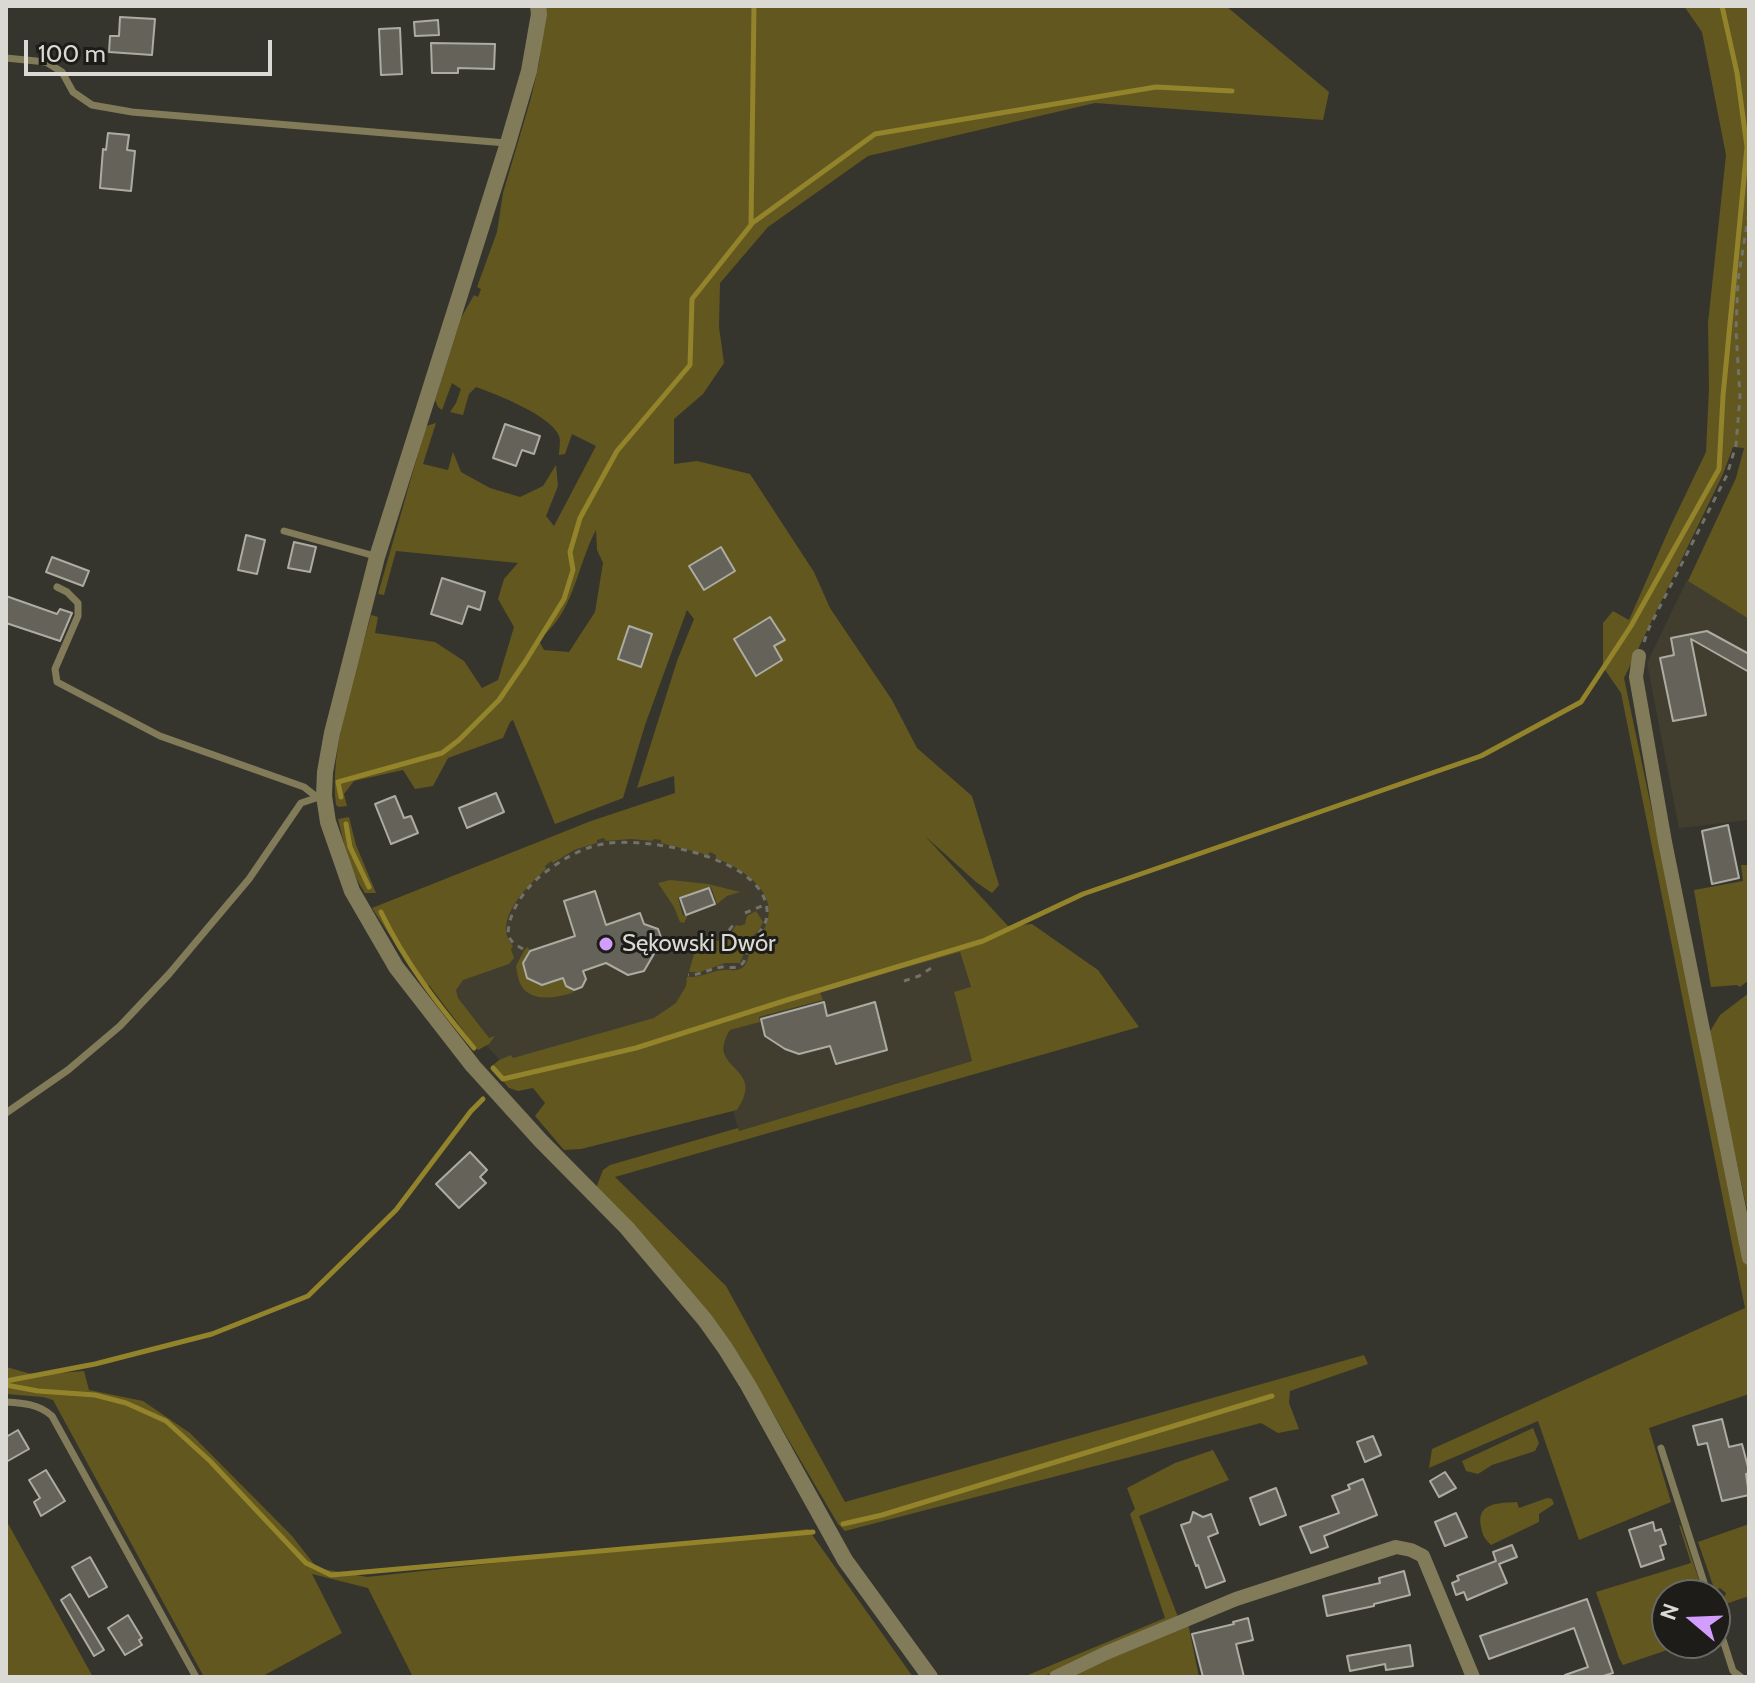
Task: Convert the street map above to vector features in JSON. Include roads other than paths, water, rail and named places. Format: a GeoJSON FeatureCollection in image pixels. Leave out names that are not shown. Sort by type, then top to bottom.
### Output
{"type":"FeatureCollection","features":[{"type":"Feature","properties":{"kind":"street"},"geometry":{"type":"LineString","coordinates":[[538,6],[529,71],[508,143],[377,557],[332,733],[321,797],[352,891],[396,967],[473,1066],[627,1228],[705,1320],[748,1385],[845,1560],[930,1677]]}},
{"type":"Feature","properties":{"kind":"street"},"geometry":{"type":"LineString","coordinates":[[1639,656],[1636,677],[1663,829],[1749,1258]]}},
{"type":"Feature","properties":{"kind":"street"},"geometry":{"type":"LineString","coordinates":[[1056,1677],[1236,1599],[1396,1547],[1423,1556],[1473,1677]]}},
{"type":"Feature","properties":{"kind":"lane"},"geometry":{"type":"LineString","coordinates":[[6,58],[46,62],[62,72],[73,92],[92,105],[132,112],[508,143]]}},
{"type":"Feature","properties":{"kind":"lane"},"geometry":{"type":"LineString","coordinates":[[284,531],[377,557]]}},
{"type":"Feature","properties":{"kind":"lane"},"geometry":{"type":"LineString","coordinates":[[57,587],[78,603],[78,616],[55,669],[57,682],[160,736],[304,787],[321,797]]}},
{"type":"Feature","properties":{"kind":"lane"},"geometry":{"type":"LineString","coordinates":[[6,1113],[68,1070],[120,1026],[169,974],[249,879],[301,803],[321,797]]}},
{"type":"Feature","properties":{"kind":"lane"},"geometry":{"type":"LineString","coordinates":[[6,1402],[41,1407],[52,1416],[196,1677]]}},
{"type":"Feature","properties":{"kind":"lane"},"geometry":{"type":"LineString","coordinates":[[1661,1448],[1703,1579]]}},
{"type":"Feature","properties":{"kind":"lane"},"geometry":{"type":"LineString","coordinates":[[1729,1659],[1733,1671],[1741,1677]]}},
{"type":"Feature","properties":{"kind":"waterway"},"geometry":{"type":"LineString","coordinates":[[341,797],[338,782],[442,753],[499,700],[564,599],[573,570],[570,552],[580,518],[617,451],[690,365],[692,299],[751,225],[754,6]]}},
{"type":"Feature","properties":{"kind":"waterway"},"geometry":{"type":"LineString","coordinates":[[493,1068],[503,1079],[636,1048],[983,941],[1083,894],[1481,756],[1581,702],[1631,626],[1719,469],[1747,147],[1737,73],[1722,6]]}},
{"type":"Feature","properties":{"kind":"waterway"},"geometry":{"type":"LineString","coordinates":[[751,224],[875,134],[1156,87],[1232,91]]}},
{"type":"Feature","properties":{"kind":"waterway"},"geometry":{"type":"LineString","coordinates":[[346,824],[350,847],[369,887]]}},
{"type":"Feature","properties":{"kind":"waterway"},"geometry":{"type":"LineString","coordinates":[[381,912],[423,983],[474,1048]]}},
{"type":"Feature","properties":{"kind":"waterway"},"geometry":{"type":"LineString","coordinates":[[6,1381],[95,1364],[212,1334],[308,1296],[396,1210],[483,1099]]}},
{"type":"Feature","properties":{"kind":"waterway"},"geometry":{"type":"LineString","coordinates":[[6,1385],[95,1395],[126,1403],[166,1421],[210,1461],[306,1563],[331,1575],[813,1532]]}},
{"type":"Feature","properties":{"kind":"waterway"},"geometry":{"type":"LineString","coordinates":[[843,1524],[882,1515],[1272,1396]]}},
{"type":"Feature","properties":{"kind":"place","name":"Sękowski Dwór"},"geometry":{"type":"Point","coordinates":[606,944]}}]}
